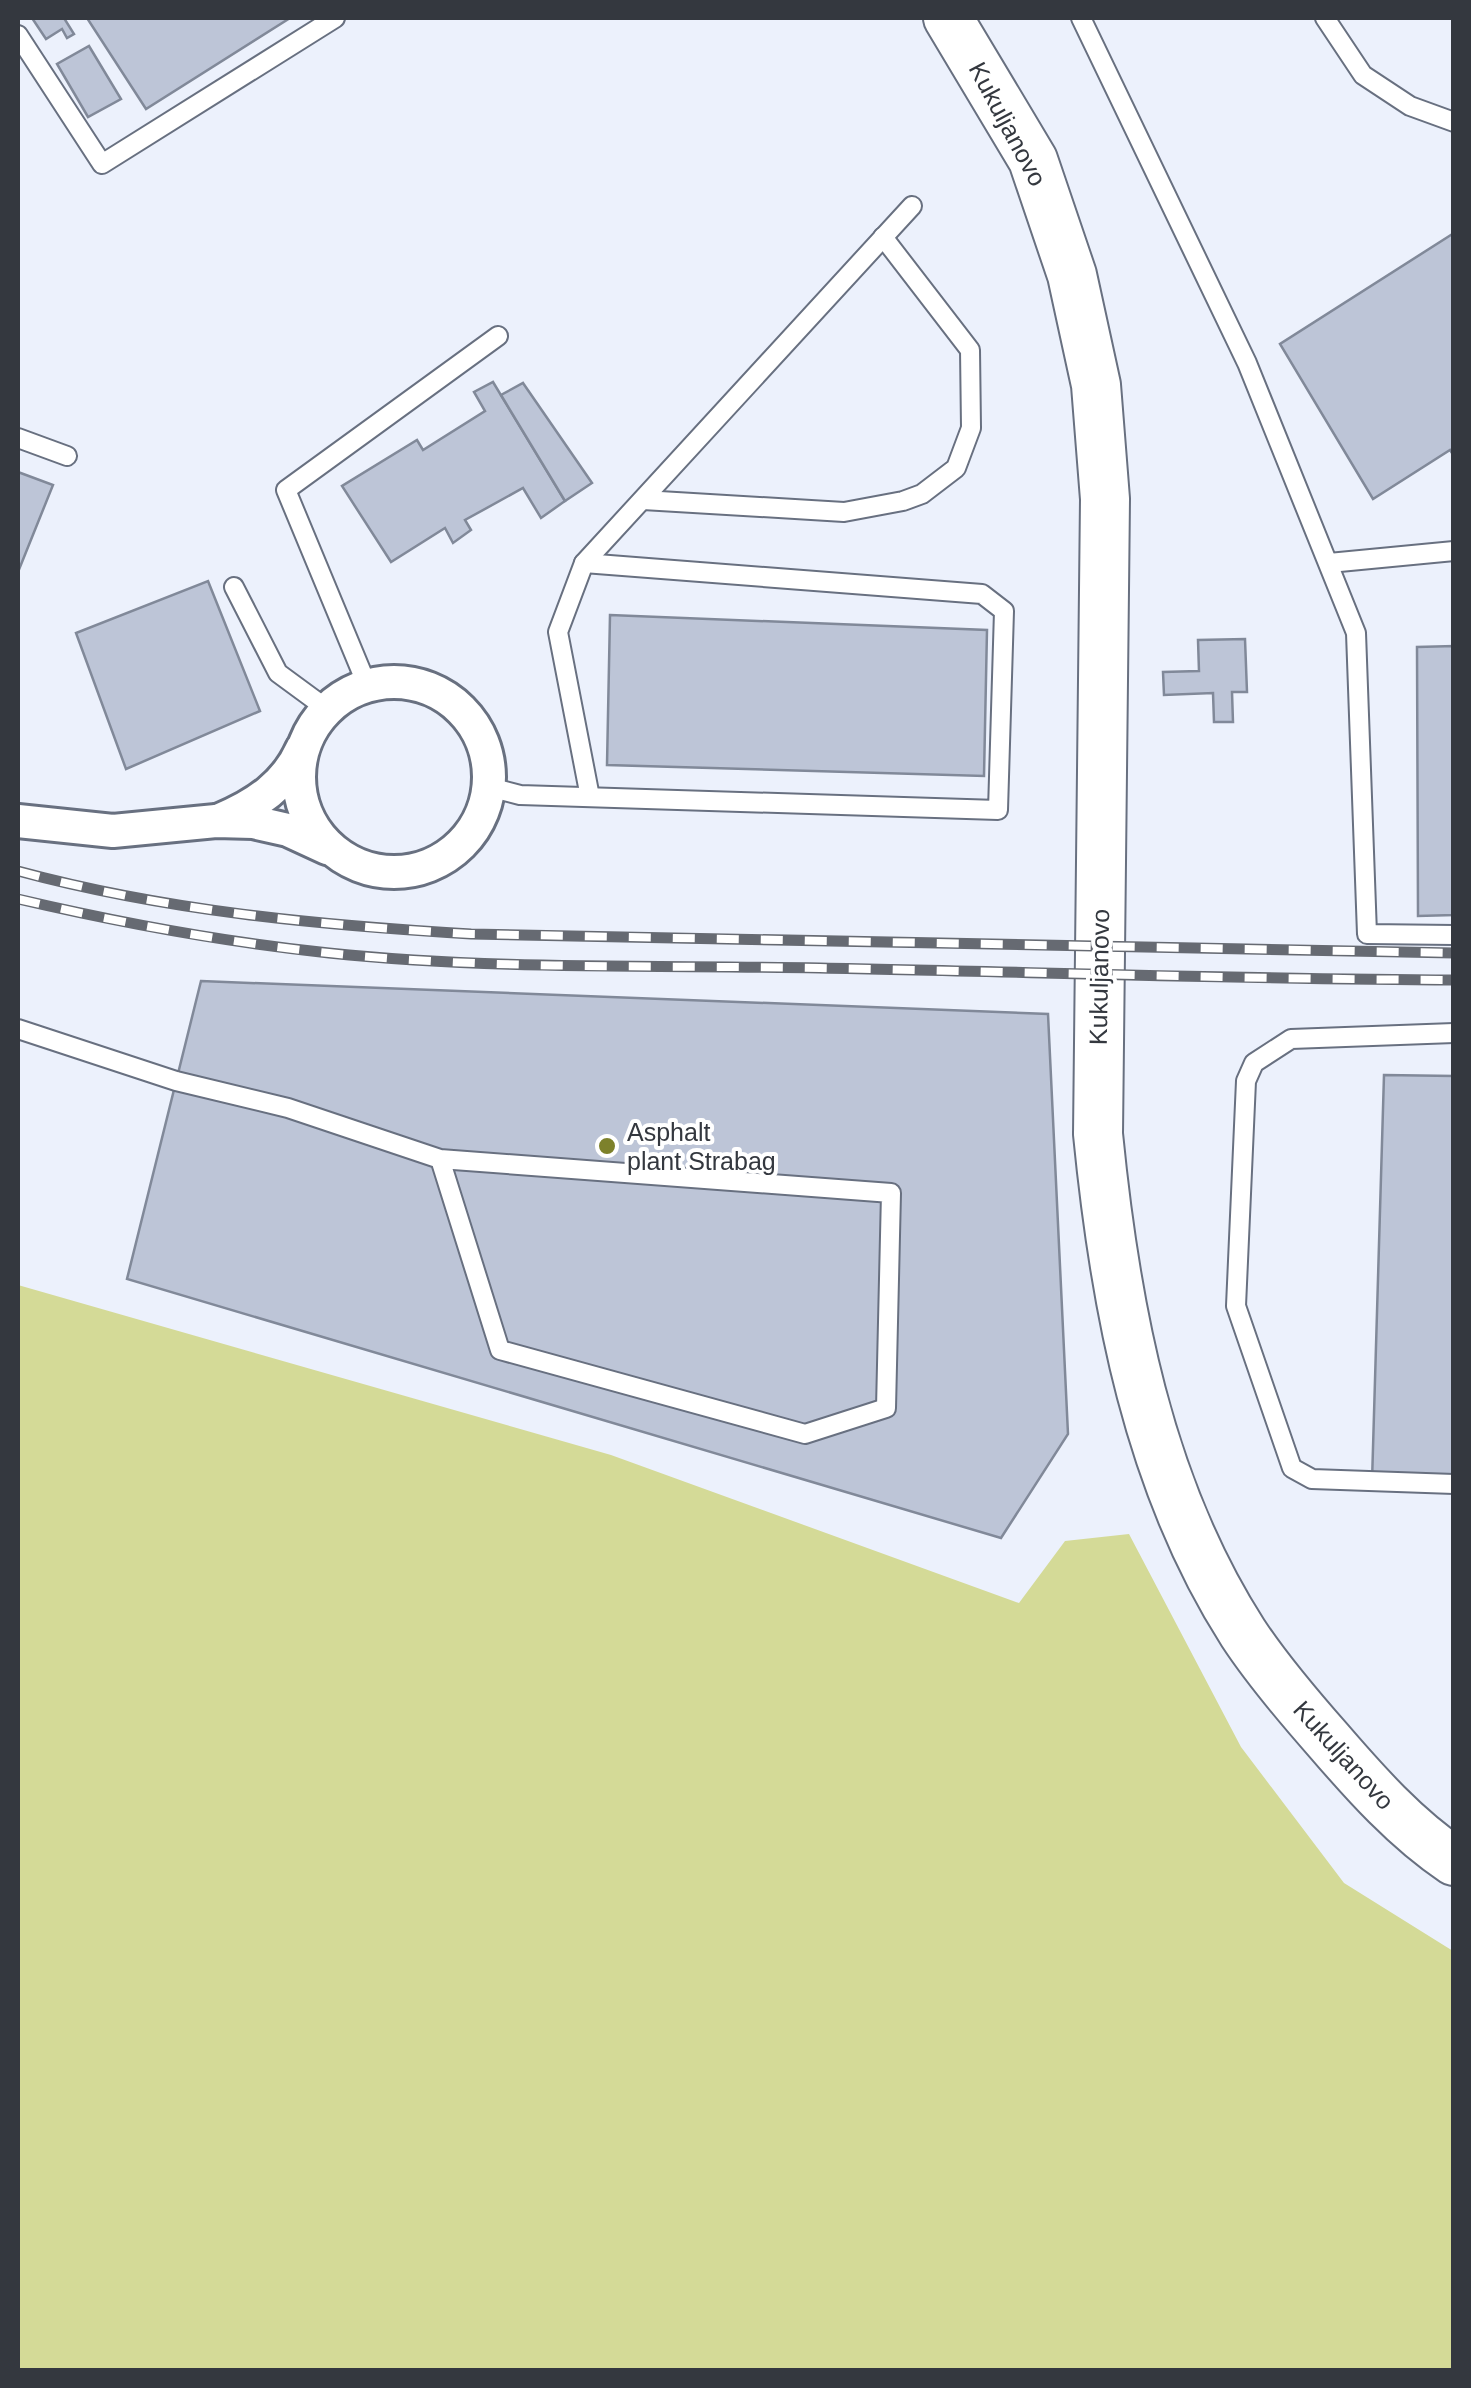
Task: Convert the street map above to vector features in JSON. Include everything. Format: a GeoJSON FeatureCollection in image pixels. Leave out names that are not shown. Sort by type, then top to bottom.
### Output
{"type":"FeatureCollection","features":[{"type":"Feature","properties":{"kind":"main road","name":"Kukuljanovo"},"geometry":{"type":"LineString","coordinates":[[948,18],[1014,124],[1038,173],[1072,274],[1096,385],[1105,499],[1098,1134],[1106,1217],[1136,1376],[1181,1510],[1210,1575],[1242,1630],[1346,1762],[1391,1808],[1454,1861]]}},
{"type":"Feature","properties":{"kind":"street"},"geometry":{"type":"LineString","coordinates":[[18,820],[114,831],[216,822],[270,824],[358,865],[408,871],[454,852],[471,834],[483,812],[489,762],[482,738],[460,707],[440,693],[416,684],[367,685],[327,709],[296,762],[275,788],[244,810],[216,822]]}},
{"type":"Feature","properties":{"kind":"street"},"geometry":{"type":"LineString","coordinates":[[307,738],[299,772],[300,795],[313,827],[337,852]]}},
{"type":"Feature","properties":{"kind":"lane"},"geometry":{"type":"LineString","coordinates":[[18,35],[102,164],[334,18]]}},
{"type":"Feature","properties":{"kind":"lane"},"geometry":{"type":"LineString","coordinates":[[1081,18],[1248,364],[1356,633],[1367,934],[1454,935]]}},
{"type":"Feature","properties":{"kind":"lane"},"geometry":{"type":"LineString","coordinates":[[1325,18],[1364,75],[1410,106],[1454,122]]}},
{"type":"Feature","properties":{"kind":"lane"},"geometry":{"type":"LineString","coordinates":[[590,797],[558,632],[584,563],[912,206]]}},
{"type":"Feature","properties":{"kind":"lane"},"geometry":{"type":"LineString","coordinates":[[643,500],[844,512],[922,494],[956,468],[971,428],[970,350],[883,237]]}},
{"type":"Feature","properties":{"kind":"lane"},"geometry":{"type":"LineString","coordinates":[[367,685],[286,490],[498,336]]}},
{"type":"Feature","properties":{"kind":"lane"},"geometry":{"type":"LineString","coordinates":[[18,438],[67,456]]}},
{"type":"Feature","properties":{"kind":"lane"},"geometry":{"type":"LineString","coordinates":[[1330,563],[1454,551]]}},
{"type":"Feature","properties":{"kind":"lane"},"geometry":{"type":"LineString","coordinates":[[489,787],[520,796],[998,810],[1004,611],[982,594],[584,563]]}},
{"type":"Feature","properties":{"kind":"lane"},"geometry":{"type":"LineString","coordinates":[[234,587],[278,673],[327,709]]}},
{"type":"Feature","properties":{"kind":"lane"},"geometry":{"type":"LineString","coordinates":[[18,1030],[176,1081],[288,1108],[440,1158],[891,1192],[886,1408],[806,1434],[500,1350],[440,1158]]}},
{"type":"Feature","properties":{"kind":"lane"},"geometry":{"type":"LineString","coordinates":[[1454,1033],[1291,1038],[1254,1062],[1246,1081],[1236,1306],[1292,1468],[1300,1475],[1312,1480],[1454,1484]]}},
{"type":"Feature","properties":{"kind":"green space"},"geometry":{"type":"Polygon","coordinates":[[[18,1285],[611,1455],[1019,1603],[1065,1541],[1129,1534],[1241,1747],[1344,1883],[1453,1951],[1453,2370],[18,2370],[18,1285]]]}},
{"type":"Feature","properties":{"kind":"building"},"geometry":{"type":"Polygon","coordinates":[[[32,18],[64,18],[74,34],[67,38],[62,29],[46,39],[32,18]]]}},
{"type":"Feature","properties":{"kind":"building"},"geometry":{"type":"Polygon","coordinates":[[[87,18],[290,18],[146,109],[87,18]]]}},
{"type":"Feature","properties":{"kind":"building"},"geometry":{"type":"Polygon","coordinates":[[[89,46],[121,99],[88,117],[57,64],[89,46]]]}},
{"type":"Feature","properties":{"kind":"building"},"geometry":{"type":"Polygon","coordinates":[[[1454,233],[1454,456],[1450,450],[1373,499],[1280,344],[1454,233]]]}},
{"type":"Feature","properties":{"kind":"building"},"geometry":{"type":"Polygon","coordinates":[[[493,382],[565,501],[541,518],[523,488],[465,520],[471,530],[453,543],[445,528],[391,562],[342,486],[417,440],[423,450],[485,411],[474,392],[493,382]]]}},
{"type":"Feature","properties":{"kind":"building"},"geometry":{"type":"Polygon","coordinates":[[[523,383],[592,483],[565,501],[501,395],[523,383]]]}},
{"type":"Feature","properties":{"kind":"building"},"geometry":{"type":"Polygon","coordinates":[[[18,472],[53,485],[18,572],[18,472]]]}},
{"type":"Feature","properties":{"kind":"building"},"geometry":{"type":"Polygon","coordinates":[[[208,581],[260,711],[126,769],[76,633],[208,581]]]}},
{"type":"Feature","properties":{"kind":"building"},"geometry":{"type":"Polygon","coordinates":[[[610,615],[987,630],[984,776],[607,765],[610,615]]]}},
{"type":"Feature","properties":{"kind":"building"},"geometry":{"type":"Polygon","coordinates":[[[1245,639],[1247,692],[1232,692],[1233,722],[1214,722],[1213,693],[1164,695],[1163,672],[1199,671],[1198,640],[1245,639]]]}},
{"type":"Feature","properties":{"kind":"building"},"geometry":{"type":"Polygon","coordinates":[[[1454,646],[1454,915],[1418,916],[1417,647],[1454,646]]]}},
{"type":"Feature","properties":{"kind":"building","name":"Asphalt plant Strabag"},"geometry":{"type":"Polygon","coordinates":[[[201,981],[1048,1014],[1068,1434],[1001,1538],[127,1279],[201,981]]]}},
{"type":"Feature","properties":{"kind":"building"},"geometry":{"type":"Polygon","coordinates":[[[1384,1075],[1454,1076],[1454,1484],[1372,1482],[1384,1075]]]}},
{"type":"Feature","properties":{"kind":"railway"},"geometry":{"type":"LineString","coordinates":[[18,871],[130,896],[243,914],[471,934],[1454,953]]}},
{"type":"Feature","properties":{"kind":"railway"},"geometry":{"type":"LineString","coordinates":[[18,899],[134,924],[251,943],[452,962],[1454,980]]}},
{"type":"Feature","properties":{"kind":"place","name":"Asphalt plant Strabag"},"geometry":{"type":"Point","coordinates":[607,1146]}}]}
